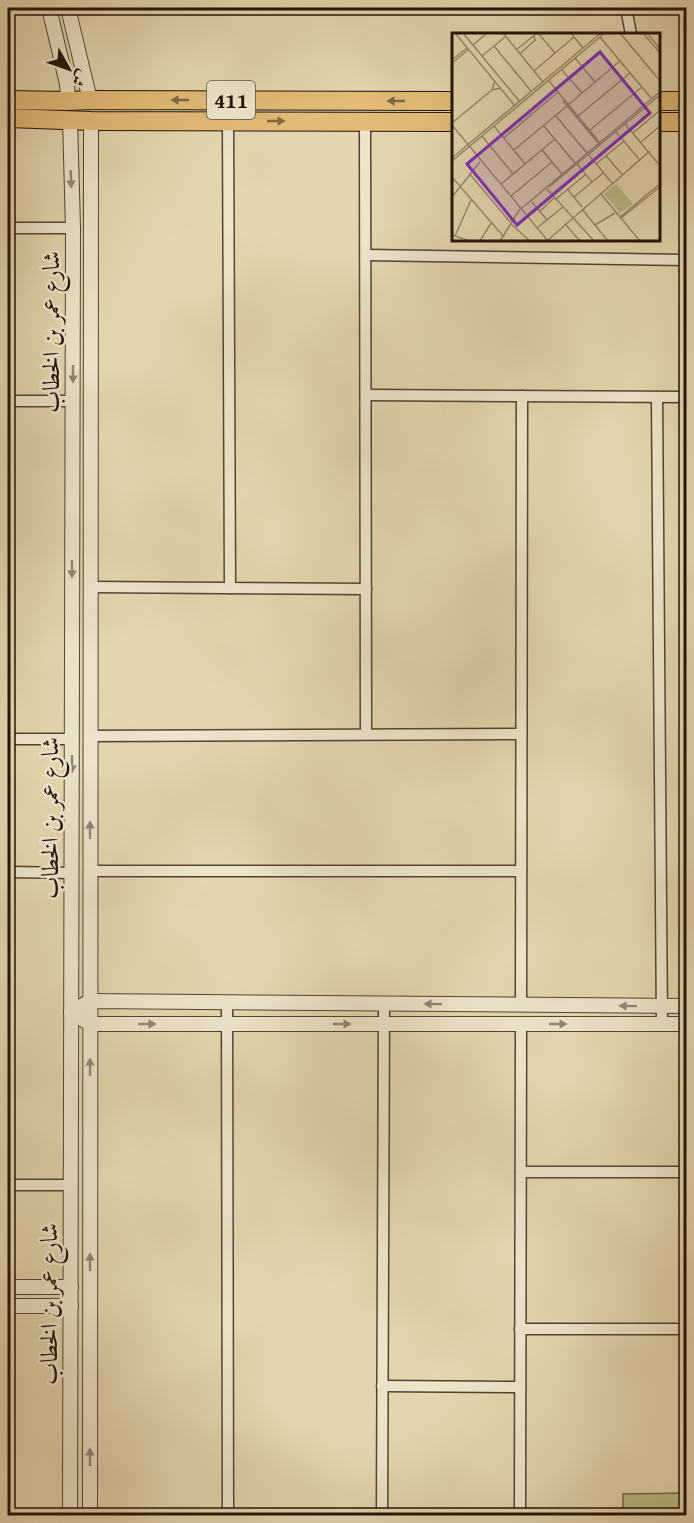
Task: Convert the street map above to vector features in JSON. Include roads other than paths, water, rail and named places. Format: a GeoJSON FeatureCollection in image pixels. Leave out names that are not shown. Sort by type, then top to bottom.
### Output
{"type":"FeatureCollection","features":[{"type":"Feature","properties":{"kind":"main road","name":"411"},"geometry":{"type":"LineString","coordinates":[[8,100],[452,101]]}},
{"type":"Feature","properties":{"kind":"main road"},"geometry":{"type":"LineString","coordinates":[[661,101],[687,101]]}},
{"type":"Feature","properties":{"kind":"main road","name":"411"},"geometry":{"type":"LineString","coordinates":[[8,118],[91,121],[452,122]]}},
{"type":"Feature","properties":{"kind":"main road"},"geometry":{"type":"LineString","coordinates":[[661,122],[687,122]]}},
{"type":"Feature","properties":{"kind":"street"},"geometry":{"type":"LineString","coordinates":[[49,8],[67,84],[68,101]]}},
{"type":"Feature","properties":{"kind":"street"},"geometry":{"type":"LineString","coordinates":[[68,8],[90,100]]}},
{"type":"Feature","properties":{"kind":"street"},"geometry":{"type":"LineString","coordinates":[[626,8],[631,33]]}},
{"type":"Feature","properties":{"kind":"street","name":"شارع عمر بن الخطاب"},"geometry":{"type":"LineString","coordinates":[[70,120],[73,228],[70,1515]]}},
{"type":"Feature","properties":{"kind":"street","name":"شارع عمر بن الخطاب"},"geometry":{"type":"LineString","coordinates":[[90,1515],[91,121]]}},
{"type":"Feature","properties":{"kind":"street"},"geometry":{"type":"LineString","coordinates":[[228,121],[230,588]]}},
{"type":"Feature","properties":{"kind":"street"},"geometry":{"type":"LineString","coordinates":[[366,122],[366,734]]}},
{"type":"Feature","properties":{"kind":"street"},"geometry":{"type":"LineString","coordinates":[[8,228],[73,228]]}},
{"type":"Feature","properties":{"kind":"street"},"geometry":{"type":"LineString","coordinates":[[366,255],[687,260]]}},
{"type":"Feature","properties":{"kind":"street"},"geometry":{"type":"LineString","coordinates":[[366,395],[687,397]]}},
{"type":"Feature","properties":{"kind":"street"},"geometry":{"type":"LineString","coordinates":[[521,1005],[522,396]]}},
{"type":"Feature","properties":{"kind":"street"},"geometry":{"type":"LineString","coordinates":[[657,397],[662,1024]]}},
{"type":"Feature","properties":{"kind":"street"},"geometry":{"type":"LineString","coordinates":[[8,401],[72,401]]}},
{"type":"Feature","properties":{"kind":"street"},"geometry":{"type":"LineString","coordinates":[[91,586],[366,589]]}},
{"type":"Feature","properties":{"kind":"street"},"geometry":{"type":"LineString","coordinates":[[90,736],[521,734]]}},
{"type":"Feature","properties":{"kind":"street"},"geometry":{"type":"LineString","coordinates":[[8,739],[72,739]]}},
{"type":"Feature","properties":{"kind":"street"},"geometry":{"type":"LineString","coordinates":[[90,871],[521,871]]}},
{"type":"Feature","properties":{"kind":"street"},"geometry":{"type":"LineString","coordinates":[[8,872],[72,873]]}},
{"type":"Feature","properties":{"kind":"street"},"geometry":{"type":"LineString","coordinates":[[687,1006],[90,1001],[71,1012],[90,1024],[687,1024]]}},
{"type":"Feature","properties":{"kind":"street"},"geometry":{"type":"LineString","coordinates":[[227,1002],[228,1515]]}},
{"type":"Feature","properties":{"kind":"street"},"geometry":{"type":"LineString","coordinates":[[382,1515],[384,1004]]}},
{"type":"Feature","properties":{"kind":"street"},"geometry":{"type":"LineString","coordinates":[[520,1515],[521,1024]]}},
{"type":"Feature","properties":{"kind":"street"},"geometry":{"type":"LineString","coordinates":[[520,1172],[687,1172]]}},
{"type":"Feature","properties":{"kind":"street"},"geometry":{"type":"LineString","coordinates":[[8,1185],[71,1185]]}},
{"type":"Feature","properties":{"kind":"street"},"geometry":{"type":"LineString","coordinates":[[8,1287],[71,1287]]}},
{"type":"Feature","properties":{"kind":"street"},"geometry":{"type":"LineString","coordinates":[[8,1306],[71,1306]]}},
{"type":"Feature","properties":{"kind":"street"},"geometry":{"type":"LineString","coordinates":[[520,1329],[687,1329]]}},
{"type":"Feature","properties":{"kind":"street"},"geometry":{"type":"LineString","coordinates":[[382,1386],[520,1387]]}}]}
